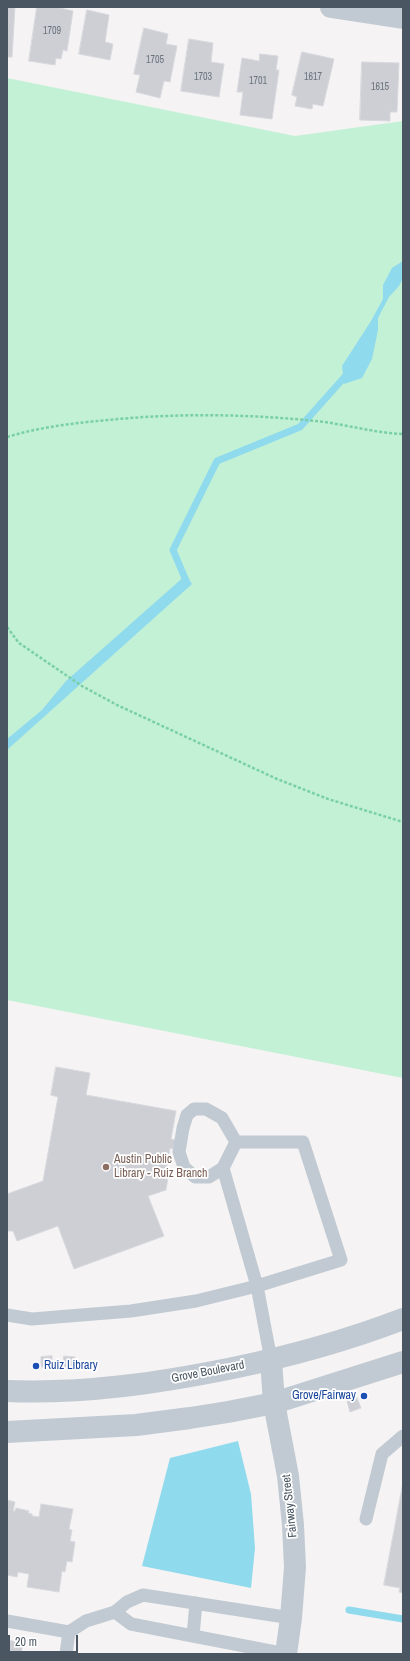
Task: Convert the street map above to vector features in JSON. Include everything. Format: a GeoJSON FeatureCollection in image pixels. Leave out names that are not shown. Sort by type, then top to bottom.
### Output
{"type":"FeatureCollection","features":[{"type":"Feature","properties":{"kind":"street"},"geometry":{"type":"LineString","coordinates":[[330,7],[403,18]]}},
{"type":"Feature","properties":{"kind":"street","name":"Grove Boulevard"},"geometry":{"type":"LineString","coordinates":[[7,1391],[86,1390],[139,1385],[184,1378],[271,1360],[306,1351],[403,1319]]}},
{"type":"Feature","properties":{"kind":"street","name":"Fairway Street"},"geometry":{"type":"LineString","coordinates":[[271,1360],[274,1403],[288,1476],[293,1525],[295,1566],[291,1618],[286,1654]]}},
{"type":"Feature","properties":{"kind":"street"},"geometry":{"type":"LineString","coordinates":[[7,1432],[136,1425],[198,1417],[274,1403],[403,1362]]}},
{"type":"Feature","properties":{"kind":"lane"},"geometry":{"type":"LineString","coordinates":[[194,1109],[206,1109],[222,1118],[236,1142],[223,1168],[209,1177],[195,1176],[184,1167],[179,1152],[183,1128],[187,1116],[194,1109]]}},
{"type":"Feature","properties":{"kind":"lane"},"geometry":{"type":"LineString","coordinates":[[7,1315],[32,1319],[131,1311],[196,1301],[257,1286],[341,1260],[303,1142],[236,1142]]}},
{"type":"Feature","properties":{"kind":"lane"},"geometry":{"type":"LineString","coordinates":[[223,1168],[257,1286],[271,1360]]}},
{"type":"Feature","properties":{"kind":"lane"},"geometry":{"type":"LineString","coordinates":[[366,1519],[382,1454],[403,1436]]}},
{"type":"Feature","properties":{"kind":"lane"},"geometry":{"type":"LineString","coordinates":[[7,1621],[68,1632],[86,1621],[115,1612],[127,1602],[143,1595],[291,1618]]}},
{"type":"Feature","properties":{"kind":"lane"},"geometry":{"type":"LineString","coordinates":[[193,1636],[196,1603]]}},
{"type":"Feature","properties":{"kind":"lane"},"geometry":{"type":"LineString","coordinates":[[115,1612],[131,1624],[286,1654]]}},
{"type":"Feature","properties":{"kind":"lane"},"geometry":{"type":"LineString","coordinates":[[66,1654],[68,1632]]}},
{"type":"Feature","properties":{"kind":"path"},"geometry":{"type":"LineString","coordinates":[[7,437],[28,431],[70,423],[145,416],[296,419],[403,434]]}},
{"type":"Feature","properties":{"kind":"path"},"geometry":{"type":"LineString","coordinates":[[7,627],[19,643],[82,686],[117,706],[277,779],[328,799],[403,822]]}},
{"type":"Feature","properties":{"kind":"green space"},"geometry":{"type":"Polygon","coordinates":[[[7,78],[295,136],[403,121],[403,1078],[7,1000],[7,78]]]}},
{"type":"Feature","properties":{"kind":"water"},"geometry":{"type":"Polygon","coordinates":[[[403,261],[403,278],[399,286],[389,297],[378,318],[378,330],[372,359],[362,378],[344,384],[342,366],[371,321],[383,299],[383,285],[392,268],[403,261]]]}},
{"type":"Feature","properties":{"kind":"water"},"geometry":{"type":"Polygon","coordinates":[[[186,575],[192,584],[7,750],[7,739],[42,710],[66,681],[186,575]]]}},
{"type":"Feature","properties":{"kind":"water"},"geometry":{"type":"Polygon","coordinates":[[[238,1441],[251,1494],[255,1548],[251,1588],[142,1566],[170,1458],[238,1441]]]}},
{"type":"Feature","properties":{"kind":"building"},"geometry":{"type":"Polygon","coordinates":[[[7,7],[15,7],[12,57],[7,57],[7,7]]]}},
{"type":"Feature","properties":{"kind":"building"},"geometry":{"type":"Polygon","coordinates":[[[37,7],[56,7],[73,11],[67,51],[63,50],[61,59],[56,58],[55,65],[29,61],[37,7]]]}},
{"type":"Feature","properties":{"kind":"building"},"geometry":{"type":"Polygon","coordinates":[[[87,10],[109,15],[105,42],[113,44],[110,60],[79,54],[87,10]]]}},
{"type":"Feature","properties":{"kind":"building"},"geometry":{"type":"Polygon","coordinates":[[[144,28],[168,34],[166,44],[177,46],[170,82],[164,81],[160,98],[136,92],[140,75],[134,74],[144,28]]]}},
{"type":"Feature","properties":{"kind":"building"},"geometry":{"type":"Polygon","coordinates":[[[189,39],[213,43],[211,62],[224,64],[219,97],[181,91],[189,39]]]}},
{"type":"Feature","properties":{"kind":"building"},"geometry":{"type":"Polygon","coordinates":[[[302,52],[334,59],[323,106],[313,104],[312,109],[295,106],[297,97],[292,95],[302,52]]]}},
{"type":"Feature","properties":{"kind":"building"},"geometry":{"type":"Polygon","coordinates":[[[260,54],[278,56],[276,70],[279,70],[272,119],[240,115],[243,92],[237,92],[242,58],[259,61],[260,54]]]}},
{"type":"Feature","properties":{"kind":"building"},"geometry":{"type":"Polygon","coordinates":[[[362,62],[399,63],[397,112],[390,112],[390,121],[360,120],[362,62]]]}},
{"type":"Feature","properties":{"kind":"building","name":"Austin Public Library - Ruiz Branch"},"geometry":{"type":"Polygon","coordinates":[[[56,1067],[90,1073],[86,1095],[176,1111],[171,1139],[175,1140],[173,1149],[170,1148],[166,1171],[169,1171],[166,1190],[148,1196],[164,1236],[74,1269],[58,1226],[17,1241],[13,1231],[7,1231],[7,1194],[43,1181],[58,1097],[51,1095],[56,1067]]]}},
{"type":"Feature","properties":{"kind":"building"},"geometry":{"type":"Polygon","coordinates":[[[52,1356],[52,1367],[41,1367],[41,1357],[52,1356]]]}},
{"type":"Feature","properties":{"kind":"building"},"geometry":{"type":"Polygon","coordinates":[[[64,1356],[75,1357],[75,1367],[64,1367],[64,1356]]]}},
{"type":"Feature","properties":{"kind":"building"},"geometry":{"type":"Polygon","coordinates":[[[357,1398],[361,1408],[350,1412],[347,1401],[357,1398]]]}},
{"type":"Feature","properties":{"kind":"building"},"geometry":{"type":"Polygon","coordinates":[[[403,1483],[403,1593],[399,1592],[400,1588],[384,1585],[403,1483]]]}},
{"type":"Feature","properties":{"kind":"building"},"geometry":{"type":"Polygon","coordinates":[[[7,1500],[15,1502],[13,1511],[15,1511],[16,1508],[29,1511],[28,1513],[32,1514],[32,1516],[39,1517],[41,1504],[73,1509],[69,1529],[72,1530],[70,1541],[75,1542],[72,1562],[67,1561],[65,1572],[62,1571],[59,1592],[27,1587],[29,1574],[18,1572],[17,1577],[7,1575],[7,1500]]]}},
{"type":"Feature","properties":{"kind":"building"},"geometry":{"type":"Polygon","coordinates":[[[7,1640],[23,1643],[21,1654],[7,1654],[7,1640]]]}},
{"type":"Feature","properties":{"kind":"waterway"},"geometry":{"type":"LineString","coordinates":[[185,585],[187,583],[173,550],[217,461],[300,427],[350,371]]}},
{"type":"Feature","properties":{"kind":"waterway"},"geometry":{"type":"LineString","coordinates":[[349,1610],[403,1619]]}},
{"type":"Feature","properties":{"kind":"place","name":"Austin Public Library - Ruiz Branch"},"geometry":{"type":"Point","coordinates":[106,1167]}},
{"type":"Feature","properties":{"kind":"place","name":"Ruiz Library"},"geometry":{"type":"Point","coordinates":[36,1366]}},
{"type":"Feature","properties":{"kind":"place","name":"Grove/Fairway"},"geometry":{"type":"Point","coordinates":[364,1396]}}]}
